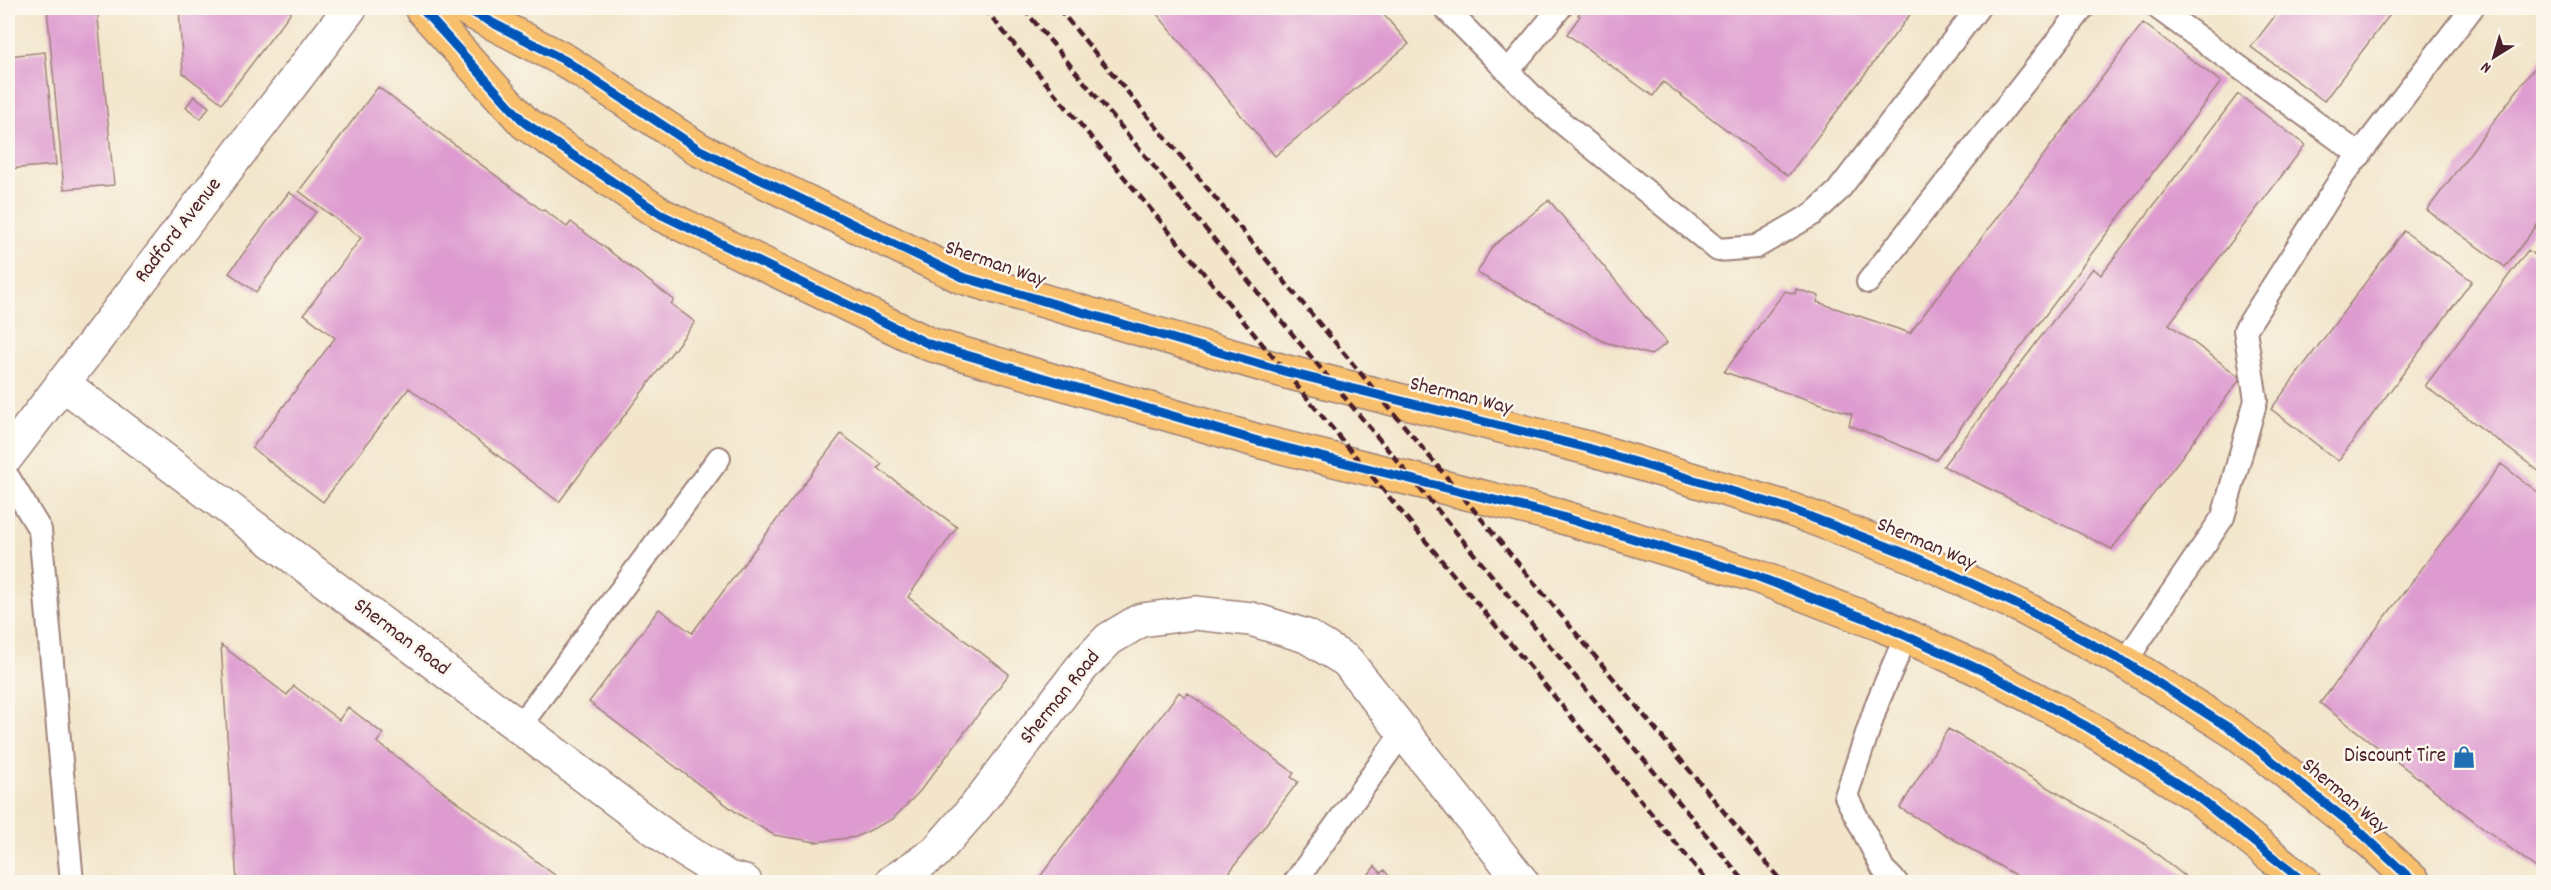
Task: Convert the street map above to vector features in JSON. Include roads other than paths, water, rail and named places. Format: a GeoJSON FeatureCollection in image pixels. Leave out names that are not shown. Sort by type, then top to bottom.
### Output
{"type":"FeatureCollection","features":[{"type":"Feature","properties":{"kind":"main road"},"geometry":{"type":"LineString","coordinates":[[421,8],[525,123],[662,215],[929,344],[1258,441],[1559,516],[1756,576],[1906,636],[1983,671],[2086,726],[2195,795],[2304,882]]}},
{"type":"Feature","properties":{"kind":"main road","name":"Sherman Way"},"geometry":{"type":"LineString","coordinates":[[464,8],[566,61],[700,150],[962,277],[1287,372],[1588,448],[1787,508],[1915,557],[2020,606],[2125,662],[2237,733],[2355,828],[2414,882]]}},
{"type":"Feature","properties":{"kind":"street","name":"Radford Avenue"},"geometry":{"type":"LineString","coordinates":[[8,455],[350,8]]}},
{"type":"Feature","properties":{"kind":"street","name":"Sherman Road"},"geometry":{"type":"LineString","coordinates":[[62,383],[675,844],[728,878],[745,882]]}},
{"type":"Feature","properties":{"kind":"street","name":"Sherman Road"},"geometry":{"type":"LineString","coordinates":[[892,882],[935,853],[977,805],[1082,667],[1109,639],[1141,620],[1195,613],[1251,619],[1306,636],[1347,661],[1522,882]]}},
{"type":"Feature","properties":{"kind":"lane"},"geometry":{"type":"LineString","coordinates":[[1445,8],[1543,107],[1718,250],[1756,247],[1813,214],[1838,191],[1978,8]]}},
{"type":"Feature","properties":{"kind":"lane"},"geometry":{"type":"LineString","coordinates":[[1508,71],[1560,8]]}},
{"type":"Feature","properties":{"kind":"lane"},"geometry":{"type":"LineString","coordinates":[[1868,282],[2083,8]]}},
{"type":"Feature","properties":{"kind":"lane"},"geometry":{"type":"LineString","coordinates":[[2158,8],[2360,155]]}},
{"type":"Feature","properties":{"kind":"lane"},"geometry":{"type":"LineString","coordinates":[[2125,662],[2223,517],[2256,400],[2245,330],[2342,177],[2472,8]]}},
{"type":"Feature","properties":{"kind":"lane"},"geometry":{"type":"LineString","coordinates":[[519,727],[718,458]]}},
{"type":"Feature","properties":{"kind":"lane"},"geometry":{"type":"LineString","coordinates":[[8,477],[40,530],[72,882]]}},
{"type":"Feature","properties":{"kind":"lane"},"geometry":{"type":"LineString","coordinates":[[1896,882],[1883,868],[1846,796],[1878,701],[1906,636]]}},
{"type":"Feature","properties":{"kind":"lane"},"geometry":{"type":"LineString","coordinates":[[1295,882],[1402,732]]}},
{"type":"Feature","properties":{"kind":"railway"},"geometry":{"type":"LineString","coordinates":[[984,8],[1708,882]]}},
{"type":"Feature","properties":{"kind":"railway"},"geometry":{"type":"LineString","coordinates":[[1023,8],[1745,882]]}},
{"type":"Feature","properties":{"kind":"railway"},"geometry":{"type":"LineString","coordinates":[[1058,8],[1782,882]]}},
{"type":"Feature","properties":{"kind":"place","name":"Discount Tire"},"geometry":{"type":"Point","coordinates":[2464,757]}}]}
